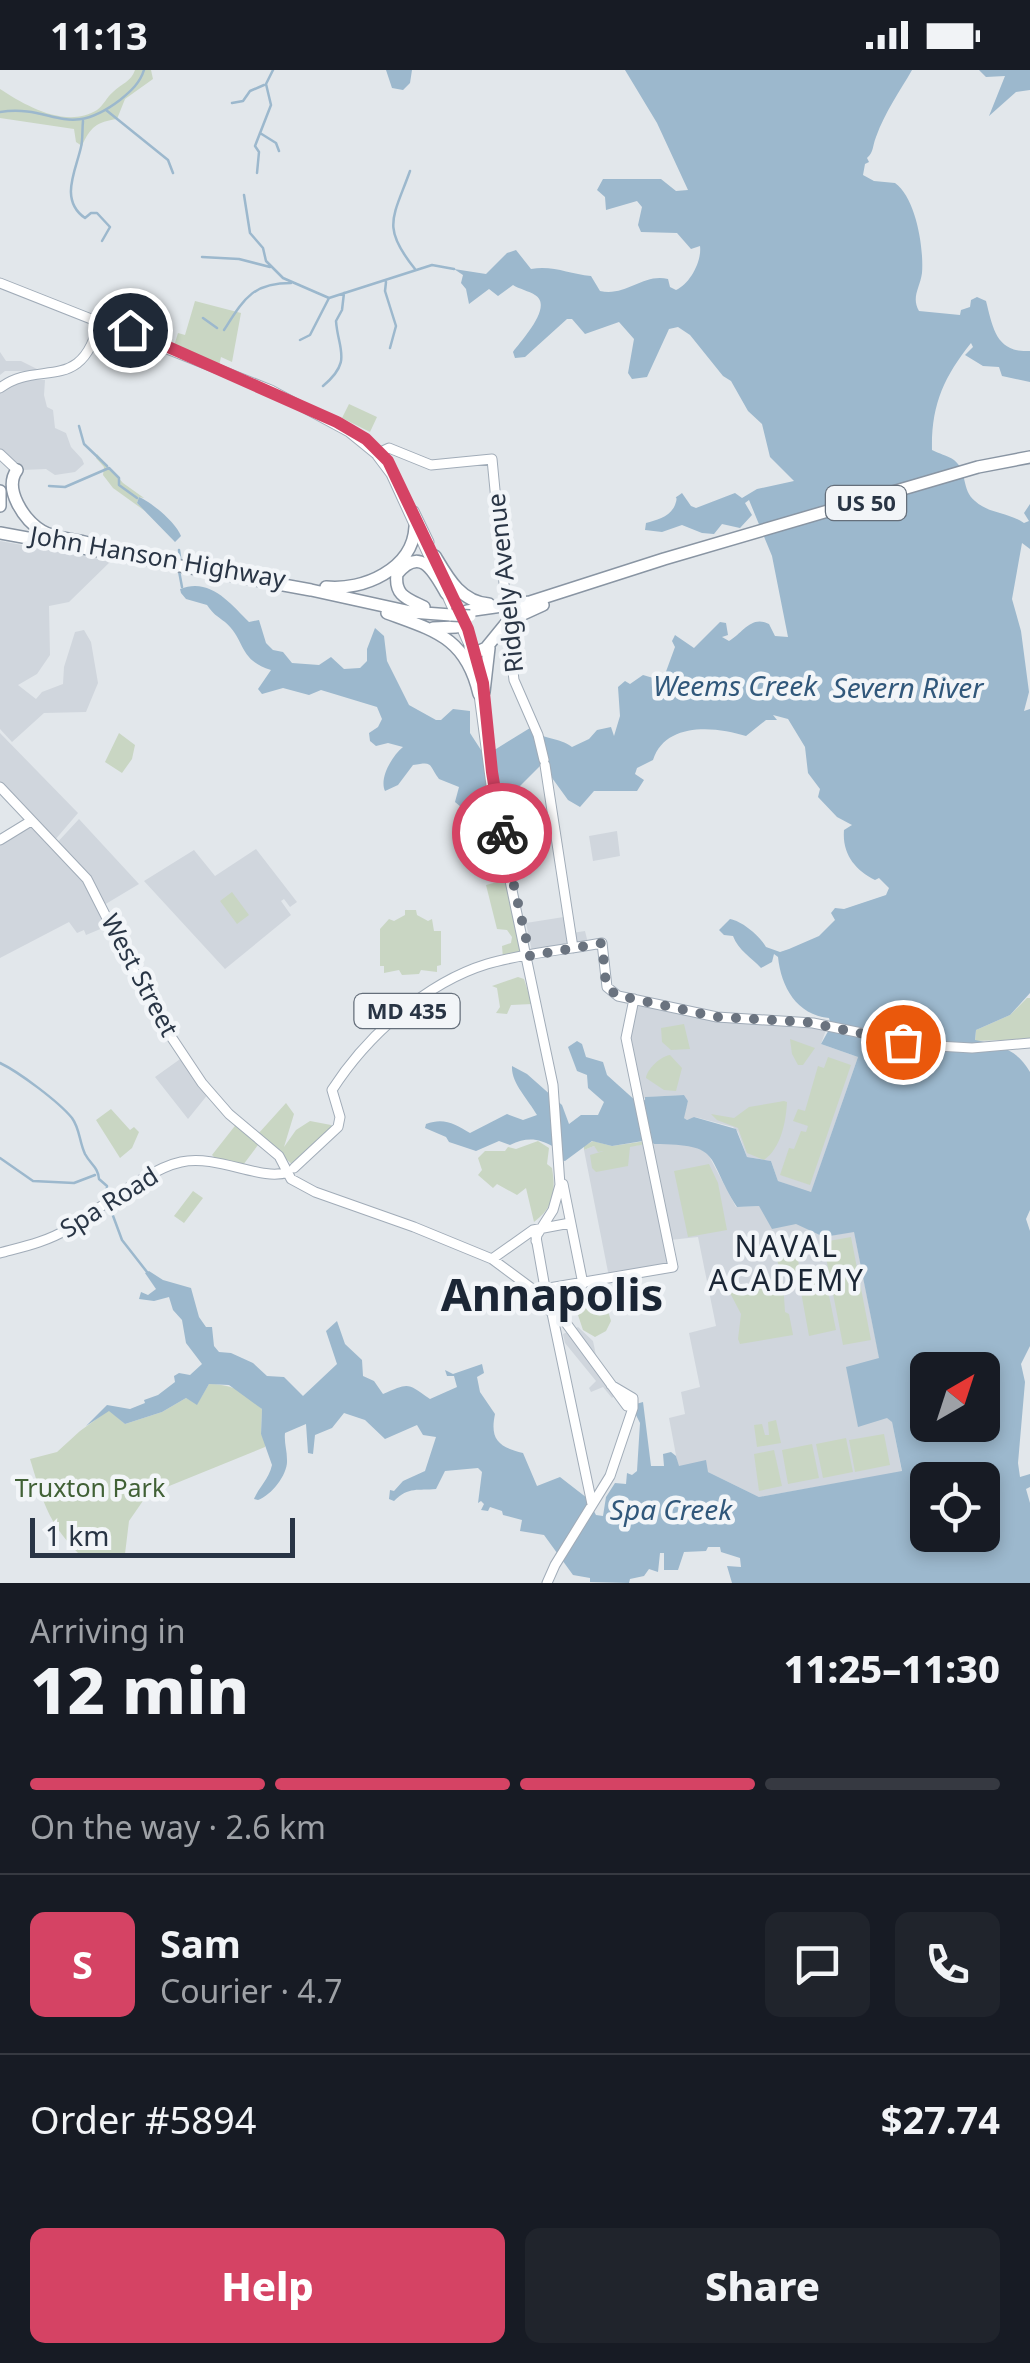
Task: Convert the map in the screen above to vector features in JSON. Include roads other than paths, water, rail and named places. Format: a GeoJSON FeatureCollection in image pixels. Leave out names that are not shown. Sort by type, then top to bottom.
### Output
{"type":"FeatureCollection","features":[{"type":"Feature","properties":{"kind":"highway","name":"US 50"},"geometry":{"type":"LineString","coordinates":[[313,588],[466,618],[573,591],[978,468],[1030,459]]}},
{"type":"Feature","properties":{"kind":"highway"},"geometry":{"type":"LineString","coordinates":[[17,470],[11,486],[29,518]]}},
{"type":"Feature","properties":{"kind":"highway"},"geometry":{"type":"LineString","coordinates":[[0,487],[47,534],[102,547]]}},
{"type":"Feature","properties":{"kind":"highway"},"geometry":{"type":"LineString","coordinates":[[0,487],[0,506]]}},
{"type":"Feature","properties":{"kind":"highway"},"geometry":{"type":"LineString","coordinates":[[397,563],[412,546],[414,527]]}},
{"type":"Feature","properties":{"kind":"highway","name":"John Hanson Highway"},"geometry":{"type":"LineString","coordinates":[[0,532],[102,547],[313,588]]}},
{"type":"Feature","properties":{"kind":"highway","name":"John Hanson Highway"},"geometry":{"type":"LineString","coordinates":[[0,532],[151,558]]}},
{"type":"Feature","properties":{"kind":"highway"},"geometry":{"type":"LineString","coordinates":[[313,588],[363,585],[412,556],[433,558],[458,590],[481,604],[514,604],[573,591]]}},
{"type":"Feature","properties":{"kind":"highway"},"geometry":{"type":"LineString","coordinates":[[433,558],[449,593]]}},
{"type":"Feature","properties":{"kind":"highway"},"geometry":{"type":"LineString","coordinates":[[424,607],[404,598],[397,589],[397,574],[407,564],[418,561],[429,566],[449,593]]}},
{"type":"Feature","properties":{"kind":"highway"},"geometry":{"type":"LineString","coordinates":[[313,588],[444,636],[472,669],[481,693]]}},
{"type":"Feature","properties":{"kind":"highway","name":"US 50"},"geometry":{"type":"LineString","coordinates":[[313,588],[411,612],[450,613]]}},
{"type":"Feature","properties":{"kind":"highway"},"geometry":{"type":"LineString","coordinates":[[473,650],[523,612],[573,591]]}},
{"type":"Feature","properties":{"kind":"highway"},"geometry":{"type":"LineString","coordinates":[[410,622],[438,629],[466,618]]}},
{"type":"Feature","properties":{"kind":"highway"},"geometry":{"type":"LineString","coordinates":[[481,693],[492,639]]}},
{"type":"Feature","properties":{"kind":"main road"},"geometry":{"type":"LineString","coordinates":[[5,283],[171,348],[281,395],[359,434],[398,478],[433,558]]}},
{"type":"Feature","properties":{"kind":"main road"},"geometry":{"type":"LineString","coordinates":[[0,387],[17,376],[53,372],[69,364],[83,351],[99,319]]}},
{"type":"Feature","properties":{"kind":"main road"},"geometry":{"type":"LineString","coordinates":[[0,387],[16,391]]}},
{"type":"Feature","properties":{"kind":"main road","name":"Ridgely Avenue"},"geometry":{"type":"LineString","coordinates":[[378,452],[394,449],[431,465],[492,459],[514,680],[538,735],[573,948]]}},
{"type":"Feature","properties":{"kind":"main road"},"geometry":{"type":"LineString","coordinates":[[378,452],[433,558]]}},
{"type":"Feature","properties":{"kind":"main road"},"geometry":{"type":"LineString","coordinates":[[0,454],[17,470]]}},
{"type":"Feature","properties":{"kind":"main road"},"geometry":{"type":"LineString","coordinates":[[449,593],[466,618],[473,650],[494,800],[555,1094],[560,1172],[582,1285]]}},
{"type":"Feature","properties":{"kind":"main road","name":"West Street"},"geometry":{"type":"LineString","coordinates":[[0,787],[65,852],[95,890],[154,1012],[202,1083],[229,1114],[292,1172],[318,1193],[492,1259],[551,1291]]}},
{"type":"Feature","properties":{"kind":"main road"},"geometry":{"type":"LineString","coordinates":[[0,840],[31,821]]}},
{"type":"Feature","properties":{"kind":"main road","name":"MD 435"},"geometry":{"type":"LineString","coordinates":[[292,1172],[338,1128],[340,1117],[332,1090],[362,1047],[450,980],[490,963],[589,945],[602,948],[608,989],[634,1000]]}},
{"type":"Feature","properties":{"kind":"main road"},"geometry":{"type":"LineString","coordinates":[[547,1583],[554,1564],[610,1476],[627,1403],[551,1308],[539,1302],[551,1291],[673,1267],[626,1038],[634,1000],[734,1020],[806,1022],[929,1046],[983,1048],[1030,1043]]}},
{"type":"Feature","properties":{"kind":"main road","name":"Spa Road"},"geometry":{"type":"LineString","coordinates":[[0,1253],[52,1237],[154,1173],[185,1161],[216,1161],[292,1172]]}},
{"type":"Feature","properties":{"kind":"main road"},"geometry":{"type":"LineString","coordinates":[[492,1259],[538,1228],[556,1203],[560,1172]]}},
{"type":"Feature","properties":{"kind":"main road"},"geometry":{"type":"LineString","coordinates":[[538,1228],[569,1223]]}},
{"type":"Feature","properties":{"kind":"main road"},"geometry":{"type":"LineString","coordinates":[[538,1228],[536,1241],[551,1291],[560,1303],[551,1308]]}},
{"type":"Feature","properties":{"kind":"main road"},"geometry":{"type":"LineString","coordinates":[[551,1308],[591,1506]]}},
{"type":"Feature","properties":{"kind":"water"},"geometry":{"type":"Polygon","coordinates":[[[386,70],[412,70],[410,83],[403,90],[392,88],[386,70]]]}},
{"type":"Feature","properties":{"kind":"water","name":"Severn River"},"geometry":{"type":"Polygon","coordinates":[[[625,70],[912,70],[884,119],[863,175],[874,181],[895,183],[913,211],[922,263],[916,297],[919,311],[960,315],[977,297],[986,301],[994,329],[1003,343],[1019,351],[1030,351],[1030,382],[1002,376],[999,367],[983,366],[965,355],[973,347],[971,343],[941,392],[932,450],[958,464],[968,492],[980,505],[1024,523],[1029,521],[1024,513],[1030,504],[1030,549],[1022,543],[1012,599],[1021,631],[1029,692],[1024,711],[1030,709],[1030,993],[1010,1015],[976,1030],[975,1040],[1007,1049],[1030,1072],[1030,1210],[1026,1219],[1030,1231],[1030,1346],[1021,1364],[1025,1382],[1018,1463],[1020,1477],[1030,1474],[1030,1487],[1026,1489],[1030,1503],[1030,1583],[732,1583],[727,1566],[741,1567],[740,1558],[721,1552],[720,1547],[684,1552],[678,1570],[664,1570],[664,1553],[660,1553],[658,1572],[649,1569],[629,1583],[590,1582],[590,1578],[573,1575],[544,1535],[520,1531],[522,1520],[490,1507],[488,1511],[481,1510],[484,1504],[478,1503],[482,1472],[478,1468],[445,1471],[436,1489],[414,1490],[394,1501],[389,1499],[390,1490],[425,1471],[436,1437],[423,1435],[417,1425],[385,1439],[365,1420],[344,1413],[332,1428],[315,1435],[313,1454],[308,1453],[306,1424],[285,1433],[285,1471],[274,1489],[258,1500],[254,1499],[272,1465],[261,1434],[262,1409],[229,1385],[209,1384],[197,1405],[186,1398],[162,1412],[125,1424],[109,1411],[86,1426],[107,1405],[130,1409],[145,1403],[144,1400],[175,1382],[174,1376],[190,1375],[202,1364],[186,1343],[182,1320],[169,1297],[139,1299],[141,1292],[148,1295],[156,1289],[145,1273],[149,1271],[163,1280],[191,1288],[199,1317],[206,1327],[212,1327],[214,1346],[219,1352],[253,1363],[267,1376],[284,1377],[303,1396],[337,1364],[326,1331],[337,1321],[345,1344],[362,1360],[363,1376],[374,1381],[383,1394],[408,1386],[430,1399],[457,1387],[454,1376],[447,1376],[445,1370],[453,1374],[482,1364],[484,1373],[477,1377],[480,1392],[495,1414],[497,1440],[523,1453],[537,1486],[560,1477],[587,1498],[596,1515],[603,1516],[606,1497],[615,1483],[626,1484],[627,1473],[637,1471],[640,1423],[634,1411],[636,1404],[643,1402],[651,1466],[664,1466],[663,1454],[671,1452],[679,1466],[706,1460],[708,1472],[759,1497],[902,1471],[892,1422],[887,1418],[858,1427],[846,1367],[879,1358],[854,1232],[824,1237],[796,1224],[772,1229],[759,1206],[737,1207],[709,1156],[692,1147],[654,1144],[649,1140],[612,1146],[592,1141],[565,1161],[556,1159],[554,1147],[538,1140],[510,1145],[499,1141],[476,1151],[425,1128],[426,1124],[444,1121],[470,1133],[507,1114],[523,1120],[537,1115],[517,1085],[512,1066],[562,1105],[569,1124],[581,1115],[598,1115],[604,1102],[588,1088],[587,1075],[577,1071],[568,1047],[577,1041],[586,1057],[603,1062],[607,1075],[637,1102],[645,1097],[684,1095],[688,1101],[684,1118],[694,1117],[736,1129],[747,1157],[771,1161],[778,1181],[811,1192],[858,1057],[821,1044],[831,1026],[829,1018],[808,1011],[793,998],[778,957],[774,954],[772,962],[761,968],[733,936],[719,930],[730,919],[735,920],[766,947],[780,952],[819,936],[835,920],[831,913],[835,908],[844,909],[886,895],[889,888],[851,860],[844,830],[852,825],[837,817],[818,797],[820,789],[808,773],[805,747],[788,719],[773,715],[777,720],[766,720],[746,736],[706,729],[680,733],[659,748],[653,760],[637,768],[635,774],[644,780],[637,791],[594,791],[580,807],[568,800],[542,764],[518,788],[507,788],[461,807],[455,802],[459,787],[439,779],[428,764],[413,765],[398,785],[385,791],[388,768],[403,747],[388,743],[376,746],[370,741],[369,733],[382,719],[377,707],[321,690],[309,695],[283,688],[262,694],[258,689],[271,670],[247,655],[232,629],[207,605],[186,599],[180,589],[210,589],[249,622],[259,620],[266,643],[283,652],[292,663],[319,665],[331,657],[344,669],[360,668],[367,661],[375,628],[384,636],[387,661],[409,705],[436,720],[453,709],[470,711],[470,733],[481,750],[496,749],[530,728],[572,747],[597,730],[611,727],[614,736],[620,716],[618,687],[643,675],[660,680],[656,688],[660,688],[675,647],[675,635],[694,648],[720,622],[726,623],[728,635],[722,637],[729,641],[752,623],[763,622],[769,624],[775,636],[788,637],[772,556],[749,500],[745,503],[752,515],[740,528],[722,524],[714,534],[682,525],[662,532],[645,530],[646,523],[670,512],[682,493],[696,508],[735,493],[742,498],[757,489],[794,481],[770,457],[762,424],[690,335],[678,327],[669,329],[647,377],[632,379],[628,373],[634,339],[619,322],[585,334],[572,319],[567,319],[525,357],[515,358],[513,352],[538,315],[540,300],[513,285],[498,296],[489,289],[469,304],[461,283],[463,275],[454,269],[486,274],[507,253],[516,250],[531,269],[591,276],[600,291],[618,291],[659,278],[668,279],[670,287],[676,290],[697,265],[700,246],[691,249],[677,233],[641,232],[638,225],[642,207],[637,201],[606,210],[605,197],[597,190],[603,179],[661,179],[676,191],[688,190],[657,123],[625,70]]]}},
{"type":"Feature","properties":{"kind":"water"},"geometry":{"type":"Polygon","coordinates":[[[979,70],[1030,70],[1030,90],[1016,92],[989,116],[1005,76],[986,77],[979,70]]]}},
{"type":"Feature","properties":{"kind":"water"},"geometry":{"type":"Polygon","coordinates":[[[139,497],[174,525],[181,536],[175,542],[137,503],[139,497]]]}},
{"type":"Feature","properties":{"kind":"waterway"},"geometry":{"type":"LineString","coordinates":[[0,112],[86,118],[120,100],[144,70]]}},
{"type":"Feature","properties":{"kind":"waterway"},"geometry":{"type":"LineString","coordinates":[[257,173],[259,152],[255,146],[271,105],[266,84],[273,70]]}},
{"type":"Feature","properties":{"kind":"waterway"},"geometry":{"type":"LineString","coordinates":[[232,103],[243,101],[250,91],[264,85]]}},
{"type":"Feature","properties":{"kind":"waterway"},"geometry":{"type":"LineString","coordinates":[[106,110],[168,160],[173,173]]}},
{"type":"Feature","properties":{"kind":"waterway"},"geometry":{"type":"LineString","coordinates":[[83,121],[71,194],[77,211],[85,218],[97,213],[110,227],[102,241]]}},
{"type":"Feature","properties":{"kind":"waterway"},"geometry":{"type":"LineString","coordinates":[[260,133],[276,143],[279,151]]}},
{"type":"Feature","properties":{"kind":"waterway"},"geometry":{"type":"LineString","coordinates":[[410,171],[393,222],[397,243],[415,269]]}},
{"type":"Feature","properties":{"kind":"waterway"},"geometry":{"type":"LineString","coordinates":[[244,195],[250,233],[263,248],[266,261],[283,278],[329,298],[432,265],[454,269]]}},
{"type":"Feature","properties":{"kind":"waterway"},"geometry":{"type":"LineString","coordinates":[[202,257],[239,259],[270,267]]}},
{"type":"Feature","properties":{"kind":"waterway"},"geometry":{"type":"LineString","coordinates":[[386,282],[396,326],[390,348]]}},
{"type":"Feature","properties":{"kind":"waterway"},"geometry":{"type":"LineString","coordinates":[[224,330],[250,295],[267,286],[291,283]]}},
{"type":"Feature","properties":{"kind":"waterway"},"geometry":{"type":"LineString","coordinates":[[323,386],[341,362],[336,321],[344,293]]}},
{"type":"Feature","properties":{"kind":"waterway"},"geometry":{"type":"LineString","coordinates":[[300,340],[310,335],[329,298]]}},
{"type":"Feature","properties":{"kind":"waterway"},"geometry":{"type":"LineString","coordinates":[[203,318],[217,328]]}},
{"type":"Feature","properties":{"kind":"waterway"},"geometry":{"type":"LineString","coordinates":[[79,426],[84,444],[107,466]]}},
{"type":"Feature","properties":{"kind":"waterway","name":"Weems Creek"},"geometry":{"type":"LineString","coordinates":[[49,486],[65,487],[109,468],[119,478],[119,485],[137,498]]}},
{"type":"Feature","properties":{"kind":"waterway","name":"Weems Creek"},"geometry":{"type":"LineString","coordinates":[[179,550],[181,564]]}},
{"type":"Feature","properties":{"kind":"waterway","name":"Weems Creek"},"geometry":{"type":"LineString","coordinates":[[179,571],[182,587]]}},
{"type":"Feature","properties":{"kind":"waterway"},"geometry":{"type":"LineString","coordinates":[[0,1063],[38,1088],[72,1118],[85,1154],[107,1186],[106,1197]]}},
{"type":"Feature","properties":{"kind":"waterway"},"geometry":{"type":"LineString","coordinates":[[0,1158],[33,1181],[74,1183],[95,1175]]}},
{"type":"Feature","properties":{"kind":"waterway"},"geometry":{"type":"LineString","coordinates":[[109,1205],[122,1240],[147,1272]]}},
{"type":"Feature","properties":{"kind":"district","name":"NAVAL ACADEMY"},"geometry":{"type":"Point","coordinates":[787,1264]}},
{"type":"Feature","properties":{"kind":"district","name":"Annapolis"},"geometry":{"type":"Point","coordinates":[552,1295]}},
{"type":"Feature","properties":{"kind":"park label","name":"Truxton Park"},"geometry":{"type":"Point","coordinates":[90,1488]}},
{"type":"Feature","properties":{"kind":"water label","name":"Spa Creek"},"geometry":{"type":"Point","coordinates":[671,1510]}}]}
